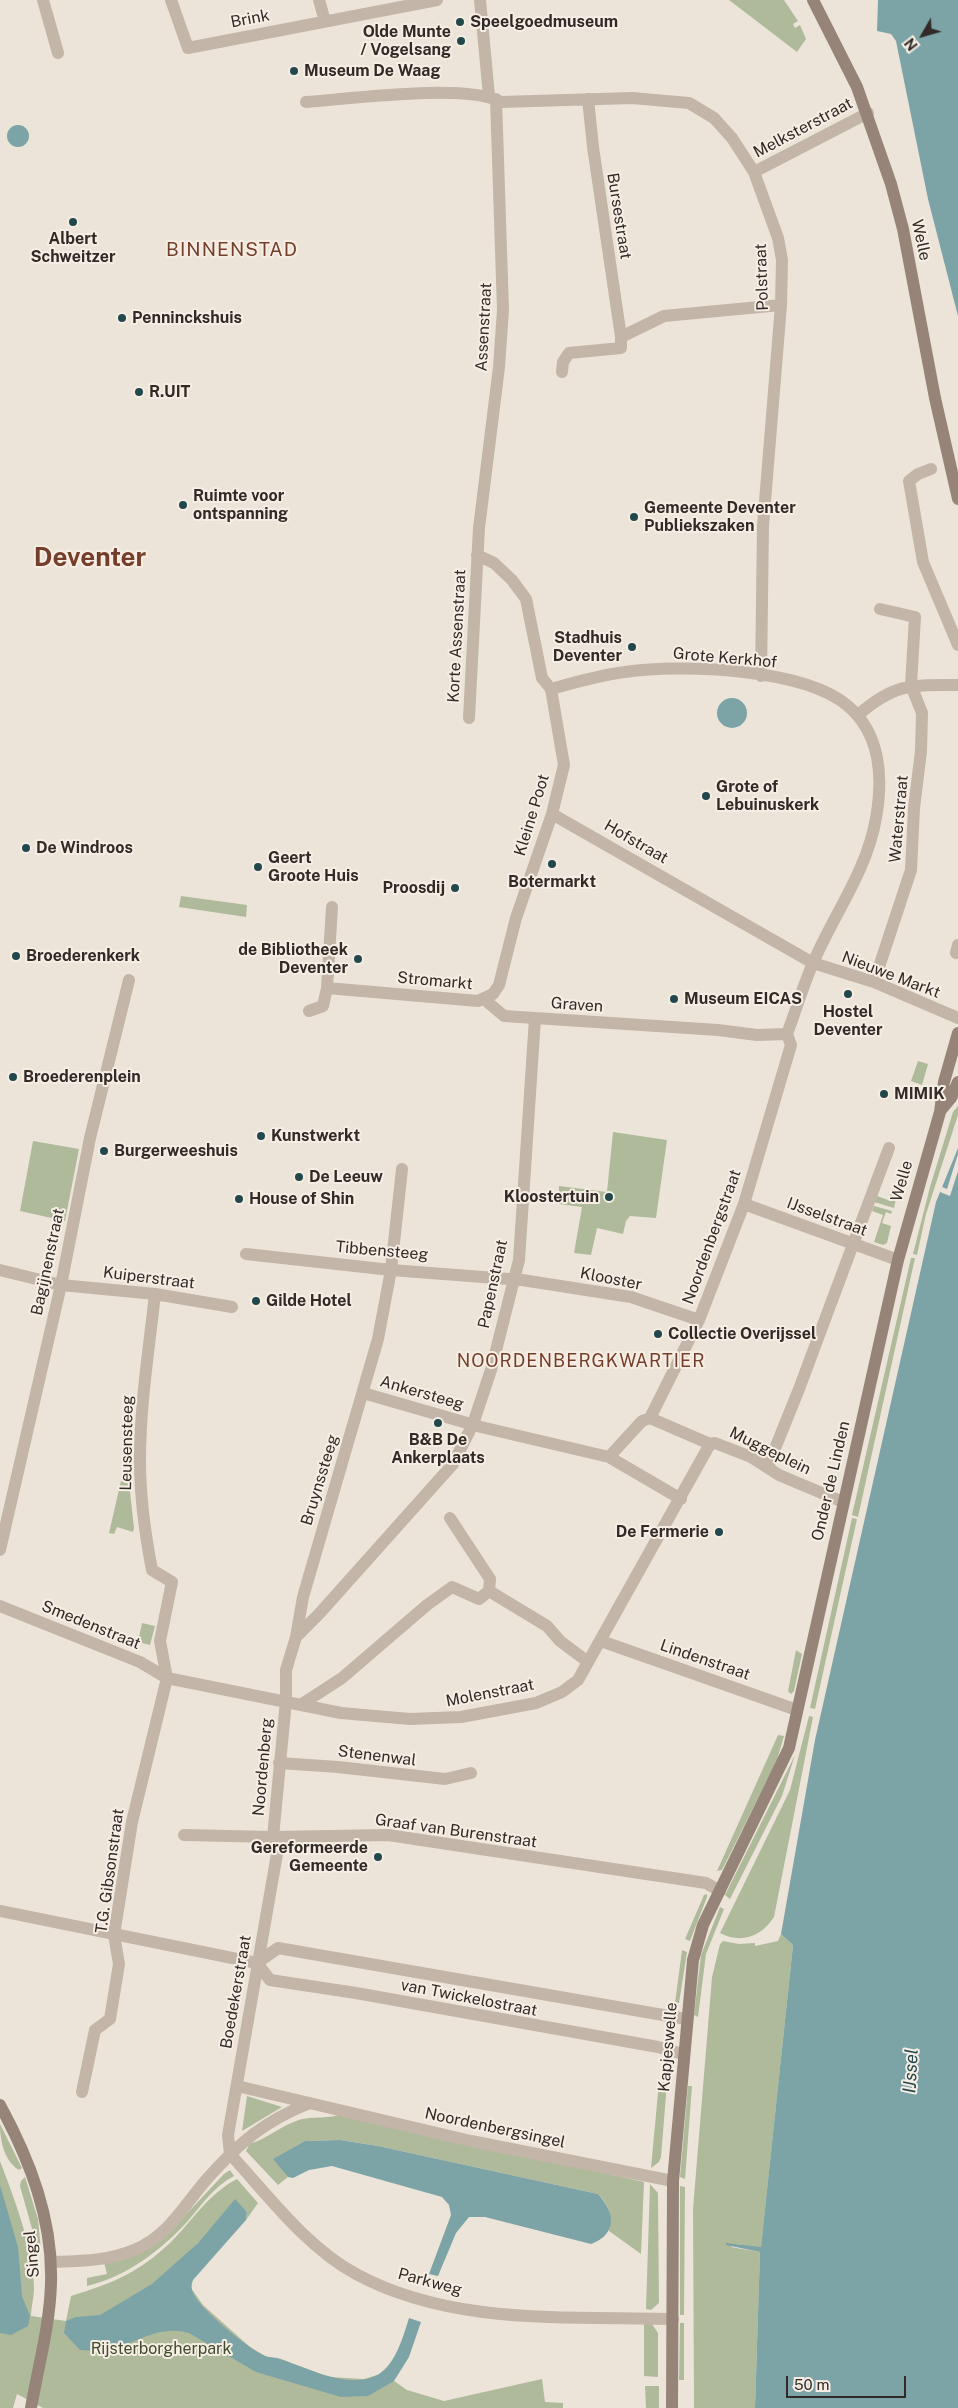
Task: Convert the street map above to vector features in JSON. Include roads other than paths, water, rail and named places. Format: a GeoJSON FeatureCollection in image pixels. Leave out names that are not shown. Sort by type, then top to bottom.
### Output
{"type":"FeatureCollection","features":[{"type":"Feature","properties":{"kind":"street"},"geometry":{"type":"LineString","coordinates":[[44,0],[58,53]]}},
{"type":"Feature","properties":{"kind":"street","name":"Brink"},"geometry":{"type":"LineString","coordinates":[[171,0],[188,48],[437,0]]}},
{"type":"Feature","properties":{"kind":"street"},"geometry":{"type":"LineString","coordinates":[[319,0],[324,21]]}},
{"type":"Feature","properties":{"kind":"street","name":"Assenstraat"},"geometry":{"type":"LineString","coordinates":[[477,555],[499,367],[503,310],[493,98],[480,0]]}},
{"type":"Feature","properties":{"kind":"street","name":"Welle"},"geometry":{"type":"LineString","coordinates":[[813,0],[868,113],[903,229],[935,398],[958,499]]}},
{"type":"Feature","properties":{"kind":"street"},"geometry":{"type":"LineString","coordinates":[[306,102],[437,93],[493,98]]}},
{"type":"Feature","properties":{"kind":"street","name":"Polstraat"},"geometry":{"type":"LineString","coordinates":[[493,98],[501,102],[632,98],[669,100],[700,108],[714,118],[732,138],[754,172],[778,238],[782,260],[781,305],[763,526],[761,676]]}},
{"type":"Feature","properties":{"kind":"street","name":"Bursestraat"},"geometry":{"type":"LineString","coordinates":[[588,99],[593,147],[621,337]]}},
{"type":"Feature","properties":{"kind":"street","name":"Melksterstraat"},"geometry":{"type":"LineString","coordinates":[[754,172],[868,113]]}},
{"type":"Feature","properties":{"kind":"street"},"geometry":{"type":"LineString","coordinates":[[562,372],[563,362],[569,353],[620,348],[621,337],[664,316],[781,305]]}},
{"type":"Feature","properties":{"kind":"street"},"geometry":{"type":"LineString","coordinates":[[931,469],[918,474],[909,481],[917,534],[923,562],[958,645]]}},
{"type":"Feature","properties":{"kind":"street","name":"Kleine Poot"},"geometry":{"type":"LineString","coordinates":[[477,555],[494,563],[512,580],[526,599],[542,678],[551,689],[564,765],[552,814],[527,890]]}},
{"type":"Feature","properties":{"kind":"street","name":"Korte Assenstraat"},"geometry":{"type":"LineString","coordinates":[[469,718],[477,555]]}},
{"type":"Feature","properties":{"kind":"street"},"geometry":{"type":"LineString","coordinates":[[880,609],[916,617],[912,686]]}},
{"type":"Feature","properties":{"kind":"street","name":"Grote Kerkhof"},"geometry":{"type":"LineString","coordinates":[[551,689],[596,676],[637,670],[699,669],[761,676],[817,688],[838,699],[858,716],[870,734],[878,758],[879,799],[876,818],[859,873],[813,963]]}},
{"type":"Feature","properties":{"kind":"street"},"geometry":{"type":"LineString","coordinates":[[858,716],[886,694],[912,686],[958,685]]}},
{"type":"Feature","properties":{"kind":"street","name":"Waterstraat"},"geometry":{"type":"LineString","coordinates":[[874,982],[911,870],[914,808],[921,751],[922,714],[912,686]]}},
{"type":"Feature","properties":{"kind":"street","name":"Hofstraat"},"geometry":{"type":"LineString","coordinates":[[552,814],[702,899]]}},
{"type":"Feature","properties":{"kind":"street","name":"Stromarkt"},"geometry":{"type":"LineString","coordinates":[[327,988],[478,1001],[484,999],[492,994],[499,985],[516,918],[527,890]]}},
{"type":"Feature","properties":{"kind":"street","name":"Nieuwe Markt"},"geometry":{"type":"LineString","coordinates":[[702,899],[813,963],[874,982],[958,1018]]}},
{"type":"Feature","properties":{"kind":"street"},"geometry":{"type":"LineString","coordinates":[[309,1011],[322,1006],[327,988],[332,907]]}},
{"type":"Feature","properties":{"kind":"street"},"geometry":{"type":"LineString","coordinates":[[787,1034],[813,963]]}},
{"type":"Feature","properties":{"kind":"street","name":"Bagijnenstraat"},"geometry":{"type":"LineString","coordinates":[[0,1550],[61,1285],[90,1138],[129,980]]}},
{"type":"Feature","properties":{"kind":"street","name":"Graven"},"geometry":{"type":"LineString","coordinates":[[484,999],[504,1016],[718,1030],[757,1035],[787,1034]]}},
{"type":"Feature","properties":{"kind":"street","name":"Papenstraat"},"geometry":{"type":"LineString","coordinates":[[296,1637],[320,1614],[453,1464],[473,1424],[491,1370],[518,1260],[535,1018]]}},
{"type":"Feature","properties":{"kind":"street","name":"Welle"},"geometry":{"type":"LineString","coordinates":[[898,1260],[940,1112],[944,1082],[958,1033]]}},
{"type":"Feature","properties":{"kind":"street","name":"Noordenbergstraat"},"geometry":{"type":"LineString","coordinates":[[609,1457],[642,1421],[650,1418],[699,1320],[744,1204],[791,1045],[787,1034]]}},
{"type":"Feature","properties":{"kind":"street","name":"Welle"},"geometry":{"type":"LineString","coordinates":[[940,1112],[951,1098],[958,1082]]}},
{"type":"Feature","properties":{"kind":"street"},"geometry":{"type":"LineString","coordinates":[[768,1466],[889,1148]]}},
{"type":"Feature","properties":{"kind":"street","name":"Bruynssteeg"},"geometry":{"type":"LineString","coordinates":[[286,1701],[286,1670],[296,1637],[303,1597],[378,1338],[391,1270],[402,1169]]}},
{"type":"Feature","properties":{"kind":"street","name":"IJsselstraat"},"geometry":{"type":"LineString","coordinates":[[744,1204],[898,1260]]}},
{"type":"Feature","properties":{"kind":"street","name":"Tibbensteeg"},"geometry":{"type":"LineString","coordinates":[[246,1254],[391,1270],[515,1278]]}},
{"type":"Feature","properties":{"kind":"street","name":"Onder de Linden"},"geometry":{"type":"LineString","coordinates":[[797,1710],[898,1260]]}},
{"type":"Feature","properties":{"kind":"street","name":"Kuiperstraat"},"geometry":{"type":"LineString","coordinates":[[0,1270],[61,1285],[155,1294],[232,1307]]}},
{"type":"Feature","properties":{"kind":"street","name":"Klooster"},"geometry":{"type":"LineString","coordinates":[[515,1278],[631,1297],[699,1320]]}},
{"type":"Feature","properties":{"kind":"street","name":"Leusensteeg"},"geometry":{"type":"LineString","coordinates":[[155,1294],[143,1402],[140,1460],[142,1503],[152,1570],[172,1582],[160,1641],[167,1678]]}},
{"type":"Feature","properties":{"kind":"street","name":"Ankersteeg"},"geometry":{"type":"LineString","coordinates":[[363,1393],[473,1424],[609,1457]]}},
{"type":"Feature","properties":{"kind":"street","name":"Muggeplein"},"geometry":{"type":"LineString","coordinates":[[650,1418],[710,1444],[716,1442],[751,1457],[768,1466],[778,1475],[843,1502]]}},
{"type":"Feature","properties":{"kind":"street","name":"Muggeplein"},"geometry":{"type":"LineString","coordinates":[[681,1499],[710,1444]]}},
{"type":"Feature","properties":{"kind":"street"},"geometry":{"type":"LineString","coordinates":[[609,1457],[681,1499]]}},
{"type":"Feature","properties":{"kind":"street","name":"Molenstraat"},"geometry":{"type":"LineString","coordinates":[[286,1701],[378,1718],[442,1719],[536,1703],[562,1692],[578,1680],[681,1499]]}},
{"type":"Feature","properties":{"kind":"street"},"geometry":{"type":"LineString","coordinates":[[302,1704],[342,1678],[419,1612],[452,1587],[478,1599],[488,1590],[490,1579],[450,1518]]}},
{"type":"Feature","properties":{"kind":"street"},"geometry":{"type":"LineString","coordinates":[[488,1590],[546,1626],[560,1641],[588,1662]]}},
{"type":"Feature","properties":{"kind":"street","name":"Smedenstraat"},"geometry":{"type":"LineString","coordinates":[[0,1606],[140,1662],[167,1678],[286,1701]]}},
{"type":"Feature","properties":{"kind":"street","name":"Lindenstraat"},"geometry":{"type":"LineString","coordinates":[[601,1641],[797,1710]]}},
{"type":"Feature","properties":{"kind":"street","name":"T.G. Gibsonstraat"},"geometry":{"type":"LineString","coordinates":[[82,2092],[95,2030],[110,2019],[119,1964],[114,1935],[132,1822],[167,1678]]}},
{"type":"Feature","properties":{"kind":"street","name":"Noordenberg"},"geometry":{"type":"LineString","coordinates":[[273,1836],[286,1701]]}},
{"type":"Feature","properties":{"kind":"street","name":"Kapjeswelle"},"geometry":{"type":"LineString","coordinates":[[672,2408],[668,2318],[668,2180],[690,1976],[703,1925],[785,1760],[797,1710]]}},
{"type":"Feature","properties":{"kind":"street","name":"Stenenwal"},"geometry":{"type":"LineString","coordinates":[[279,1763],[338,1767],[445,1779],[471,1772]]}},
{"type":"Feature","properties":{"kind":"street","name":"Graaf van Burenstraat"},"geometry":{"type":"LineString","coordinates":[[184,1835],[388,1834],[706,1883],[720,1892]]}},
{"type":"Feature","properties":{"kind":"street","name":"Boedekerstraat"},"geometry":{"type":"LineString","coordinates":[[230,2154],[228,2136],[277,1854],[273,1836]]}},
{"type":"Feature","properties":{"kind":"street"},"geometry":{"type":"LineString","coordinates":[[0,1910],[257,1963]]}},
{"type":"Feature","properties":{"kind":"street","name":"van Twickelostraat"},"geometry":{"type":"LineString","coordinates":[[683,2054],[658,2047],[356,1993],[270,1980],[257,1963],[278,1948],[686,2019]]}},
{"type":"Feature","properties":{"kind":"street","name":"Noordenbergsingel"},"geometry":{"type":"LineString","coordinates":[[237,2086],[471,2141],[668,2180]]}},
{"type":"Feature","properties":{"kind":"street"},"geometry":{"type":"LineString","coordinates":[[51,2262],[117,2256],[150,2242],[167,2229],[230,2154],[267,2122],[310,2103]]}},
{"type":"Feature","properties":{"kind":"street","name":"Singel"},"geometry":{"type":"LineString","coordinates":[[0,2105],[30,2169],[45,2216],[51,2262],[50,2297],[31,2408]]}},
{"type":"Feature","properties":{"kind":"street","name":"Parkweg"},"geometry":{"type":"LineString","coordinates":[[230,2154],[303,2232],[326,2252],[356,2274],[404,2296],[438,2304],[512,2316],[668,2318]]}},
{"type":"Feature","properties":{"kind":"water"},"geometry":{"type":"Polygon","coordinates":[[[878,0],[958,0],[958,316],[928,199],[896,41],[891,34],[877,31],[878,0]]]}},
{"type":"Feature","properties":{"kind":"water"},"geometry":{"type":"Polygon","coordinates":[[[18,125],[26,128],[29,136],[26,144],[18,147],[10,144],[7,136],[10,128],[18,125]]]}},
{"type":"Feature","properties":{"kind":"water"},"geometry":{"type":"Polygon","coordinates":[[[732,698],[742,703],[747,713],[742,723],[732,728],[722,723],[717,713],[722,703],[732,698]]]}},
{"type":"Feature","properties":{"kind":"water","name":"IJssel"},"geometry":{"type":"Polygon","coordinates":[[[958,1148],[958,2408],[755,2408],[760,2252],[726,2245],[726,2243],[761,2247],[793,1945],[781,1934],[815,1740],[936,1202],[958,1148]]]}},
{"type":"Feature","properties":{"kind":"water"},"geometry":{"type":"Polygon","coordinates":[[[340,2140],[378,2146],[598,2194],[608,2208],[611,2222],[610,2229],[600,2240],[591,2244],[485,2217],[469,2217],[456,2233],[438,2276],[429,2274],[451,2215],[449,2205],[442,2197],[332,2166],[309,2170],[293,2178],[288,2177],[273,2159],[305,2141],[340,2140]]]}},
{"type":"Feature","properties":{"kind":"water"},"geometry":{"type":"Polygon","coordinates":[[[0,2185],[18,2247],[22,2296],[30,2316],[28,2326],[11,2335],[0,2333],[0,2185]]]}},
{"type":"Feature","properties":{"kind":"water"},"geometry":{"type":"Polygon","coordinates":[[[235,2199],[247,2212],[246,2220],[193,2280],[192,2291],[199,2302],[216,2319],[257,2352],[342,2379],[368,2379],[379,2374],[394,2356],[409,2318],[421,2322],[409,2357],[394,2381],[368,2396],[341,2397],[256,2372],[189,2333],[167,2331],[105,2351],[98,2351],[80,2350],[64,2333],[66,2321],[76,2317],[100,2315],[152,2284],[198,2243],[235,2199]]]}},
{"type":"Feature","properties":{"kind":"place","name":"Speelgoedmuseum"},"geometry":{"type":"Point","coordinates":[460,22]}},
{"type":"Feature","properties":{"kind":"place","name":"Olde Munte / Vogelsang"},"geometry":{"type":"Point","coordinates":[461,41]}},
{"type":"Feature","properties":{"kind":"place","name":"Museum De Waag"},"geometry":{"type":"Point","coordinates":[294,71]}},
{"type":"Feature","properties":{"kind":"place","name":"Albert Schweitzer"},"geometry":{"type":"Point","coordinates":[73,222]}},
{"type":"Feature","properties":{"kind":"place","name":"Penninckshuis"},"geometry":{"type":"Point","coordinates":[122,318]}},
{"type":"Feature","properties":{"kind":"place","name":"R.UIT"},"geometry":{"type":"Point","coordinates":[139,392]}},
{"type":"Feature","properties":{"kind":"place","name":"Ruimte voor ontspanning"},"geometry":{"type":"Point","coordinates":[183,505]}},
{"type":"Feature","properties":{"kind":"place","name":"Gemeente Deventer Publiekszaken"},"geometry":{"type":"Point","coordinates":[634,517]}},
{"type":"Feature","properties":{"kind":"place","name":"Stadhuis Deventer"},"geometry":{"type":"Point","coordinates":[632,647]}},
{"type":"Feature","properties":{"kind":"place","name":"Grote of Lebuinuskerk"},"geometry":{"type":"Point","coordinates":[706,796]}},
{"type":"Feature","properties":{"kind":"place","name":"De Windroos"},"geometry":{"type":"Point","coordinates":[26,848]}},
{"type":"Feature","properties":{"kind":"place","name":"Botermarkt"},"geometry":{"type":"Point","coordinates":[552,864]}},
{"type":"Feature","properties":{"kind":"place","name":"Geert Groote Huis"},"geometry":{"type":"Point","coordinates":[258,867]}},
{"type":"Feature","properties":{"kind":"place","name":"Proosdij"},"geometry":{"type":"Point","coordinates":[455,888]}},
{"type":"Feature","properties":{"kind":"place","name":"Broederenkerk"},"geometry":{"type":"Point","coordinates":[16,956]}},
{"type":"Feature","properties":{"kind":"place","name":"de Bibliotheek Deventer"},"geometry":{"type":"Point","coordinates":[358,959]}},
{"type":"Feature","properties":{"kind":"place","name":"Hostel Deventer"},"geometry":{"type":"Point","coordinates":[848,994]}},
{"type":"Feature","properties":{"kind":"place","name":"Museum EICAS"},"geometry":{"type":"Point","coordinates":[674,999]}},
{"type":"Feature","properties":{"kind":"place","name":"Broederenplein"},"geometry":{"type":"Point","coordinates":[13,1077]}},
{"type":"Feature","properties":{"kind":"place","name":"MIMIK"},"geometry":{"type":"Point","coordinates":[884,1094]}},
{"type":"Feature","properties":{"kind":"place","name":"Kunstwerkt"},"geometry":{"type":"Point","coordinates":[261,1136]}},
{"type":"Feature","properties":{"kind":"place","name":"Burgerweeshuis"},"geometry":{"type":"Point","coordinates":[104,1151]}},
{"type":"Feature","properties":{"kind":"place","name":"De Leeuw"},"geometry":{"type":"Point","coordinates":[299,1177]}},
{"type":"Feature","properties":{"kind":"place","name":"Kloostertuin"},"geometry":{"type":"Point","coordinates":[609,1197]}},
{"type":"Feature","properties":{"kind":"place","name":"House of Shin"},"geometry":{"type":"Point","coordinates":[239,1199]}},
{"type":"Feature","properties":{"kind":"place","name":"Gilde Hotel"},"geometry":{"type":"Point","coordinates":[256,1301]}},
{"type":"Feature","properties":{"kind":"place","name":"Collectie Overijssel"},"geometry":{"type":"Point","coordinates":[658,1334]}},
{"type":"Feature","properties":{"kind":"place","name":"B&B De Ankerplaats"},"geometry":{"type":"Point","coordinates":[438,1423]}},
{"type":"Feature","properties":{"kind":"place","name":"De Fermerie"},"geometry":{"type":"Point","coordinates":[719,1532]}},
{"type":"Feature","properties":{"kind":"place","name":"Gereformeerde Gemeente"},"geometry":{"type":"Point","coordinates":[378,1857]}},
{"type":"Feature","properties":{"kind":"district","name":"BINNENSTAD"},"geometry":{"type":"Point","coordinates":[232,250]}},
{"type":"Feature","properties":{"kind":"district","name":"Deventer"},"geometry":{"type":"Point","coordinates":[90,558]}},
{"type":"Feature","properties":{"kind":"district","name":"NOORDENBERGKWARTIER"},"geometry":{"type":"Point","coordinates":[581,1361]}},
{"type":"Feature","properties":{"kind":"park label","name":"Rijsterborgherpark"},"geometry":{"type":"Point","coordinates":[161,2349]}}]}
